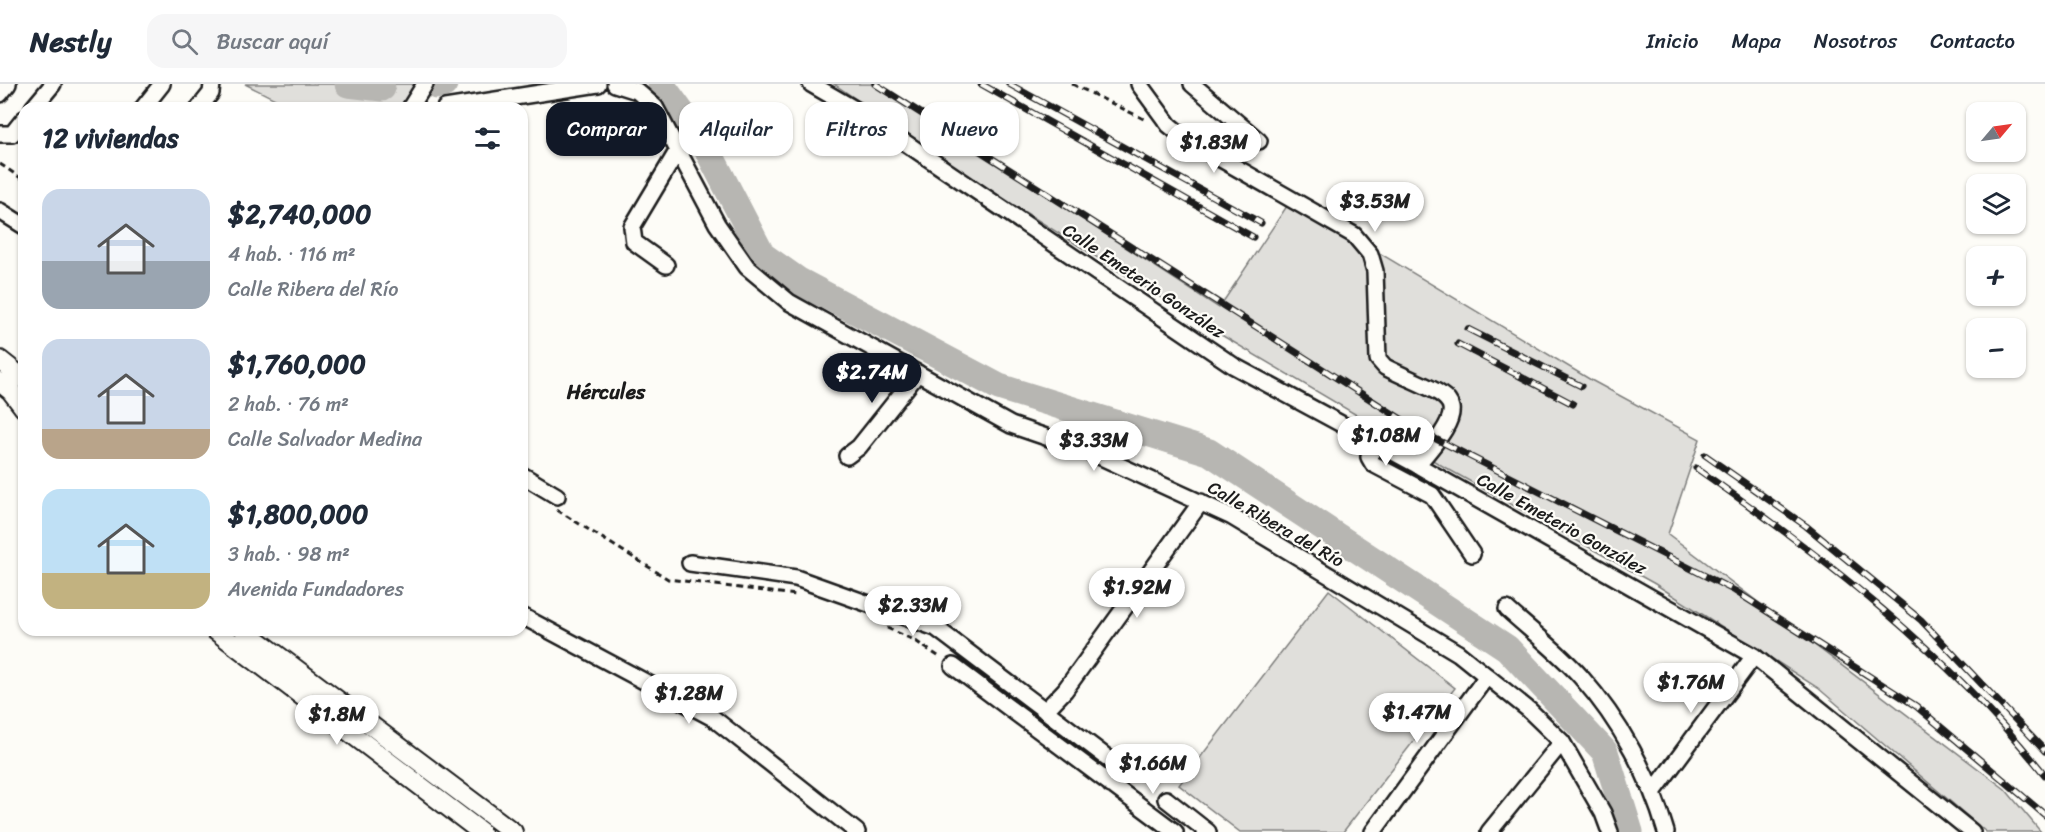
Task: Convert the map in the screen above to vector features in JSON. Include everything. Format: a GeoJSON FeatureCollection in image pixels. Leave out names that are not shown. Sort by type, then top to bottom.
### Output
{"type":"FeatureCollection","features":[{"type":"Feature","properties":{"kind":"main road"},"geometry":{"type":"LineString","coordinates":[[0,360],[18,374]]}},
{"type":"Feature","properties":{"kind":"main road"},"geometry":{"type":"LineString","coordinates":[[0,382],[18,400]]}},
{"type":"Feature","properties":{"kind":"main road"},"geometry":{"type":"LineString","coordinates":[[223,636],[461,824],[481,832]]}},
{"type":"Feature","properties":{"kind":"main road"},"geometry":{"type":"LineString","coordinates":[[252,636],[513,832]]}},
{"type":"Feature","properties":{"kind":"street"},"geometry":{"type":"LineString","coordinates":[[0,94],[8,84]]}},
{"type":"Feature","properties":{"kind":"street"},"geometry":{"type":"LineString","coordinates":[[38,102],[53,84]]}},
{"type":"Feature","properties":{"kind":"street"},"geometry":{"type":"LineString","coordinates":[[148,102],[162,84]]}},
{"type":"Feature","properties":{"kind":"street"},"geometry":{"type":"LineString","coordinates":[[204,102],[211,93],[212,84]]}},
{"type":"Feature","properties":{"kind":"street"},"geometry":{"type":"LineString","coordinates":[[414,102],[425,84]]}},
{"type":"Feature","properties":{"kind":"street"},"geometry":{"type":"LineString","coordinates":[[483,102],[598,84]]}},
{"type":"Feature","properties":{"kind":"street","name":"Calle Ribera del Río"},"geometry":{"type":"LineString","coordinates":[[615,84],[637,91],[655,107],[717,224],[747,267],[789,302],[1011,425],[1090,452],[1232,517],[1458,653],[1529,710],[1562,742],[1603,813],[1610,832]]}},
{"type":"Feature","properties":{"kind":"street","name":"Calle Emeterio González"},"geometry":{"type":"LineString","coordinates":[[811,84],[873,120],[1234,366],[1417,465],[1754,657],[1972,832]]}},
{"type":"Feature","properties":{"kind":"street"},"geometry":{"type":"LineString","coordinates":[[1139,84],[1169,125],[1186,139],[1354,235],[1370,254],[1375,272],[1378,359],[1385,367],[1443,393],[1451,404],[1451,419],[1438,441],[1417,465]]}},
{"type":"Feature","properties":{"kind":"street"},"geometry":{"type":"LineString","coordinates":[[1192,84],[1259,141]]}},
{"type":"Feature","properties":{"kind":"street"},"geometry":{"type":"LineString","coordinates":[[0,134],[12,134],[18,126]]}},
{"type":"Feature","properties":{"kind":"street"},"geometry":{"type":"LineString","coordinates":[[666,265],[634,242],[632,227],[678,150]]}},
{"type":"Feature","properties":{"kind":"street"},"geometry":{"type":"LineString","coordinates":[[0,212],[18,222]]}},
{"type":"Feature","properties":{"kind":"street"},"geometry":{"type":"LineString","coordinates":[[847,456],[859,447],[918,373]]}},
{"type":"Feature","properties":{"kind":"street"},"geometry":{"type":"LineString","coordinates":[[1376,444],[1369,457],[1372,464],[1432,495],[1472,554]]}},
{"type":"Feature","properties":{"kind":"street"},"geometry":{"type":"LineString","coordinates":[[528,479],[557,496]]}},
{"type":"Feature","properties":{"kind":"street"},"geometry":{"type":"LineString","coordinates":[[1045,711],[1065,690],[1201,502]]}},
{"type":"Feature","properties":{"kind":"street"},"geometry":{"type":"LineString","coordinates":[[690,563],[796,578],[936,628],[1113,762],[1119,773],[1111,785]]}},
{"type":"Feature","properties":{"kind":"street"},"geometry":{"type":"LineString","coordinates":[[1507,609],[1588,685],[1610,713],[1654,791],[1666,832]]}},
{"type":"Feature","properties":{"kind":"street"},"geometry":{"type":"LineString","coordinates":[[528,619],[712,718],[857,832]]}},
{"type":"Feature","properties":{"kind":"street"},"geometry":{"type":"LineString","coordinates":[[1654,791],[1754,657]]}},
{"type":"Feature","properties":{"kind":"street"},"geometry":{"type":"LineString","coordinates":[[952,666],[1175,832]]}},
{"type":"Feature","properties":{"kind":"street"},"geometry":{"type":"LineString","coordinates":[[1373,832],[1487,676]]}},
{"type":"Feature","properties":{"kind":"street"},"geometry":{"type":"LineString","coordinates":[[1489,832],[1562,742]]}},
{"type":"Feature","properties":{"kind":"street"},"geometry":{"type":"LineString","coordinates":[[1166,799],[1208,832]]}},
{"type":"Feature","properties":{"kind":"path"},"geometry":{"type":"LineString","coordinates":[[1072,84],[1155,124]]}},
{"type":"Feature","properties":{"kind":"path"},"geometry":{"type":"LineString","coordinates":[[0,164],[18,176]]}},
{"type":"Feature","properties":{"kind":"shaded area"},"geometry":{"type":"Polygon","coordinates":[[[245,84],[421,84],[408,102],[281,102],[245,84]]]}},
{"type":"Feature","properties":{"kind":"shaded area"},"geometry":{"type":"Polygon","coordinates":[[[834,84],[875,84],[903,102],[860,102],[834,84]]]}},
{"type":"Feature","properties":{"kind":"shaded area"},"geometry":{"type":"Polygon","coordinates":[[[908,105],[920,113],[920,142],[908,134],[908,105]]]}},
{"type":"Feature","properties":{"kind":"shaded area"},"geometry":{"type":"Polygon","coordinates":[[[940,156],[986,156],[1219,308],[1291,200],[1591,380],[1700,439],[1668,534],[2005,789],[2041,832],[1986,832],[1818,688],[1655,584],[1446,468],[1201,323],[940,156]]]}},
{"type":"Feature","properties":{"kind":"shaded area"},"geometry":{"type":"Polygon","coordinates":[[[1329,590],[1455,688],[1343,832],[1240,832],[1179,785],[1329,590]]]}},
{"type":"Feature","properties":{"kind":"waterway"},"geometry":{"type":"LineString","coordinates":[[348,84],[382,88]]}},
{"type":"Feature","properties":{"kind":"waterway"},"geometry":{"type":"LineString","coordinates":[[436,86],[444,84]]}},
{"type":"Feature","properties":{"kind":"waterway"},"geometry":{"type":"LineString","coordinates":[[661,84],[705,145],[762,255],[799,281],[999,387],[1209,452],[1507,648],[1605,752],[1630,832]]}},
{"type":"Feature","properties":{"kind":"railway"},"geometry":{"type":"LineString","coordinates":[[875,84],[1420,431],[1735,591],[1916,706],[2045,815]]}},
{"type":"Feature","properties":{"kind":"railway"},"geometry":{"type":"LineString","coordinates":[[981,84],[1253,237]]}},
{"type":"Feature","properties":{"kind":"railway"},"geometry":{"type":"LineString","coordinates":[[1009,84],[1261,223]]}},
{"type":"Feature","properties":{"kind":"railway"},"geometry":{"type":"LineString","coordinates":[[1468,329],[1581,386]]}},
{"type":"Feature","properties":{"kind":"railway"},"geometry":{"type":"LineString","coordinates":[[1458,344],[1573,404]]}},
{"type":"Feature","properties":{"kind":"railway"},"geometry":{"type":"LineString","coordinates":[[1705,455],[1806,526],[1921,620],[2045,751]]}},
{"type":"Feature","properties":{"kind":"railway"},"geometry":{"type":"LineString","coordinates":[[1696,468],[1791,536],[1882,609],[1967,687],[2045,775]]}},
{"type":"Feature","properties":{"kind":"district","name":"Hércules"},"geometry":{"type":"Point","coordinates":[606,392]}}]}
